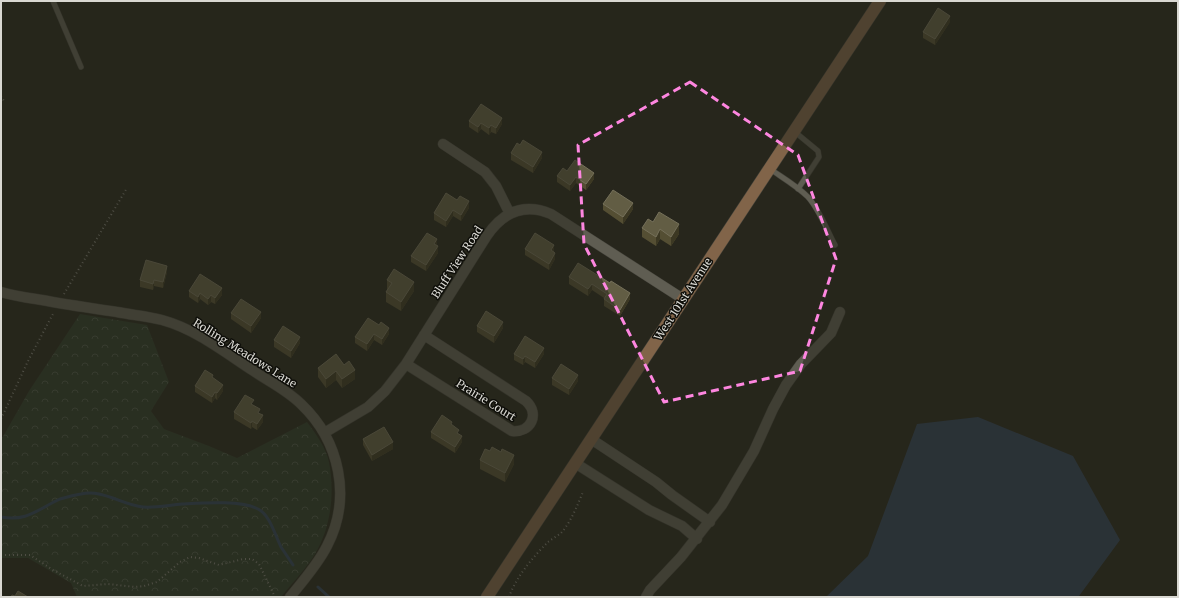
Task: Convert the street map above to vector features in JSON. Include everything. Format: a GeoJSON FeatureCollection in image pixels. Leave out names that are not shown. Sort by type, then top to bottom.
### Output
{"type":"FeatureCollection","features":[{"type":"Feature","properties":{"kind":"street","name":"West 101st Avenue"},"geometry":{"type":"LineString","coordinates":[[487,597],[880,1]]}},
{"type":"Feature","properties":{"kind":"street"},"geometry":{"type":"LineString","coordinates":[[443,144],[485,172],[496,186],[510,214]]}},
{"type":"Feature","properties":{"kind":"street","name":"Bluff View Road"},"geometry":{"type":"LineString","coordinates":[[324,433],[350,419],[385,392],[406,364],[486,237],[498,222],[519,210],[532,209],[551,214],[683,299]]}},
{"type":"Feature","properties":{"kind":"street","name":"Rolling Meadows Lane"},"geometry":{"type":"LineString","coordinates":[[1,292],[148,317],[190,330],[294,397],[309,412],[330,443],[336,460],[340,479],[340,498],[336,523],[333,534],[327,546],[316,564],[290,597]]}},
{"type":"Feature","properties":{"kind":"street"},"geometry":{"type":"LineString","coordinates":[[646,597],[650,590],[697,539],[710,522],[741,475],[786,385],[801,364],[831,333],[840,312]]}},
{"type":"Feature","properties":{"kind":"street","name":"Prairie Court"},"geometry":{"type":"LineString","coordinates":[[406,364],[512,431],[523,430],[531,424],[532,410],[526,401],[424,335]]}},
{"type":"Feature","properties":{"kind":"street"},"geometry":{"type":"LineString","coordinates":[[591,439],[656,482],[710,522]]}},
{"type":"Feature","properties":{"kind":"street"},"geometry":{"type":"LineString","coordinates":[[575,463],[649,510],[682,526],[697,539]]}},
{"type":"Feature","properties":{"kind":"lane"},"geometry":{"type":"LineString","coordinates":[[53,1],[81,67]]}},
{"type":"Feature","properties":{"kind":"lane"},"geometry":{"type":"LineString","coordinates":[[794,131],[818,150],[819,157],[798,189]]}},
{"type":"Feature","properties":{"kind":"lane"},"geometry":{"type":"LineString","coordinates":[[769,169],[798,189],[808,198],[820,215],[835,245]]}},
{"type":"Feature","properties":{"kind":"path"},"geometry":{"type":"LineString","coordinates":[[1,96],[4,101]]}},
{"type":"Feature","properties":{"kind":"path"},"geometry":{"type":"LineString","coordinates":[[509,597],[516,583],[533,558],[550,541],[561,533],[570,520],[583,492]]}},
{"type":"Feature","properties":{"kind":"path"},"geometry":{"type":"LineString","coordinates":[[1,555],[30,555],[53,570],[83,586],[105,584],[135,587],[157,582],[180,562],[190,557],[199,558],[219,565],[249,559],[254,560],[259,564],[275,597]]}},
{"type":"Feature","properties":{"kind":"highlighted area"},"geometry":{"type":"Polygon","coordinates":[[[690,82],[798,155],[836,259],[800,371],[664,402],[584,244],[578,145],[690,82]]]}},
{"type":"Feature","properties":{"kind":"green space"},"geometry":{"type":"Polygon","coordinates":[[[80,314],[147,325],[169,382],[151,411],[164,429],[237,458],[307,422],[314,431],[328,457],[331,474],[332,486],[328,521],[325,533],[315,554],[281,597],[77,597],[71,583],[28,558],[1,558],[1,440],[29,391],[80,314]]]}},
{"type":"Feature","properties":{"kind":"water"},"geometry":{"type":"Polygon","coordinates":[[[978,417],[1073,456],[1120,540],[1079,596],[826,597],[868,556],[917,424],[978,417]]]}},
{"type":"Feature","properties":{"kind":"building"},"geometry":{"type":"Polygon","coordinates":[[[938,8],[950,16],[935,39],[923,32],[938,8]]]}},
{"type":"Feature","properties":{"kind":"building"},"geometry":{"type":"Polygon","coordinates":[[[481,104],[502,118],[496,128],[491,125],[489,128],[481,123],[478,127],[469,121],[481,104]]]}},
{"type":"Feature","properties":{"kind":"building"},"geometry":{"type":"Polygon","coordinates":[[[523,140],[542,152],[533,167],[511,153],[517,143],[520,145],[523,140]]]}},
{"type":"Feature","properties":{"kind":"building"},"geometry":{"type":"Polygon","coordinates":[[[575,160],[594,173],[586,184],[576,177],[570,185],[557,176],[563,168],[567,171],[575,160]]]}},
{"type":"Feature","properties":{"kind":"building"},"geometry":{"type":"Polygon","coordinates":[[[613,190],[633,203],[623,217],[603,204],[613,190]]]}},
{"type":"Feature","properties":{"kind":"building"},"geometry":{"type":"Polygon","coordinates":[[[446,193],[457,200],[460,196],[469,201],[461,215],[453,210],[446,221],[434,213],[446,193]]]}},
{"type":"Feature","properties":{"kind":"building"},"geometry":{"type":"Polygon","coordinates":[[[659,212],[679,224],[671,237],[660,229],[656,237],[642,228],[648,219],[653,222],[659,212]]]}},
{"type":"Feature","properties":{"kind":"building"},"geometry":{"type":"Polygon","coordinates":[[[427,233],[437,239],[434,244],[438,246],[426,265],[411,256],[427,233]]]}},
{"type":"Feature","properties":{"kind":"building"},"geometry":{"type":"Polygon","coordinates":[[[535,233],[554,245],[551,250],[555,253],[549,264],[525,249],[535,233]]]}},
{"type":"Feature","properties":{"kind":"building"},"geometry":{"type":"Polygon","coordinates":[[[146,260],[167,266],[163,282],[154,280],[153,284],[140,280],[146,260]]]}},
{"type":"Feature","properties":{"kind":"building"},"geometry":{"type":"Polygon","coordinates":[[[578,263],[610,283],[611,281],[630,293],[620,310],[604,299],[607,294],[592,284],[588,289],[569,277],[578,263]]]}},
{"type":"Feature","properties":{"kind":"building"},"geometry":{"type":"Polygon","coordinates":[[[394,269],[414,282],[401,302],[386,292],[392,283],[387,280],[394,269]]]}},
{"type":"Feature","properties":{"kind":"building"},"geometry":{"type":"Polygon","coordinates":[[[200,274],[222,288],[215,298],[211,295],[208,299],[200,293],[198,297],[189,291],[200,274]]]}},
{"type":"Feature","properties":{"kind":"building"},"geometry":{"type":"Polygon","coordinates":[[[241,299],[261,312],[251,326],[231,313],[241,299]]]}},
{"type":"Feature","properties":{"kind":"building"},"geometry":{"type":"Polygon","coordinates":[[[486,311],[503,322],[494,336],[477,326],[486,311]]]}},
{"type":"Feature","properties":{"kind":"building"},"geometry":{"type":"Polygon","coordinates":[[[368,318],[379,325],[381,322],[389,328],[382,339],[374,334],[367,344],[355,337],[368,318]]]}},
{"type":"Feature","properties":{"kind":"building"},"geometry":{"type":"Polygon","coordinates":[[[283,326],[300,337],[291,351],[274,340],[283,326]]]}},
{"type":"Feature","properties":{"kind":"building"},"geometry":{"type":"Polygon","coordinates":[[[525,336],[544,348],[535,362],[525,356],[523,359],[514,354],[525,336]]]}},
{"type":"Feature","properties":{"kind":"building"},"geometry":{"type":"Polygon","coordinates":[[[336,354],[344,365],[349,361],[355,370],[342,379],[336,371],[326,379],[318,368],[336,354]]]}},
{"type":"Feature","properties":{"kind":"building"},"geometry":{"type":"Polygon","coordinates":[[[561,364],[578,375],[569,389],[552,378],[561,364]]]}},
{"type":"Feature","properties":{"kind":"building"},"geometry":{"type":"Polygon","coordinates":[[[205,370],[213,375],[212,377],[223,385],[212,397],[195,386],[205,370]]]}},
{"type":"Feature","properties":{"kind":"building"},"geometry":{"type":"Polygon","coordinates":[[[245,395],[254,400],[251,404],[260,409],[258,413],[263,415],[257,424],[252,421],[251,423],[234,412],[245,395]]]}},
{"type":"Feature","properties":{"kind":"building"},"geometry":{"type":"Polygon","coordinates":[[[442,415],[452,422],[451,424],[459,430],[457,433],[462,436],[455,447],[431,432],[442,415]]]}},
{"type":"Feature","properties":{"kind":"building"},"geometry":{"type":"Polygon","coordinates":[[[384,427],[393,442],[372,455],[363,439],[384,427]]]}},
{"type":"Feature","properties":{"kind":"building"},"geometry":{"type":"Polygon","coordinates":[[[492,447],[501,452],[502,449],[514,455],[505,473],[480,460],[485,449],[490,451],[492,447]]]}},
{"type":"Feature","properties":{"kind":"building"},"geometry":{"type":"Polygon","coordinates":[[[18,591],[28,597],[11,597],[12,595],[15,596],[18,591]]]}},
{"type":"Feature","properties":{"kind":"waterway"},"geometry":{"type":"LineString","coordinates":[[1,517],[18,518],[32,514],[60,499],[89,493],[105,495],[135,506],[143,507],[210,503],[242,504],[258,509],[266,516],[281,547],[293,565]]}},
{"type":"Feature","properties":{"kind":"waterway"},"geometry":{"type":"LineString","coordinates":[[318,587],[329,597]]}}]}
